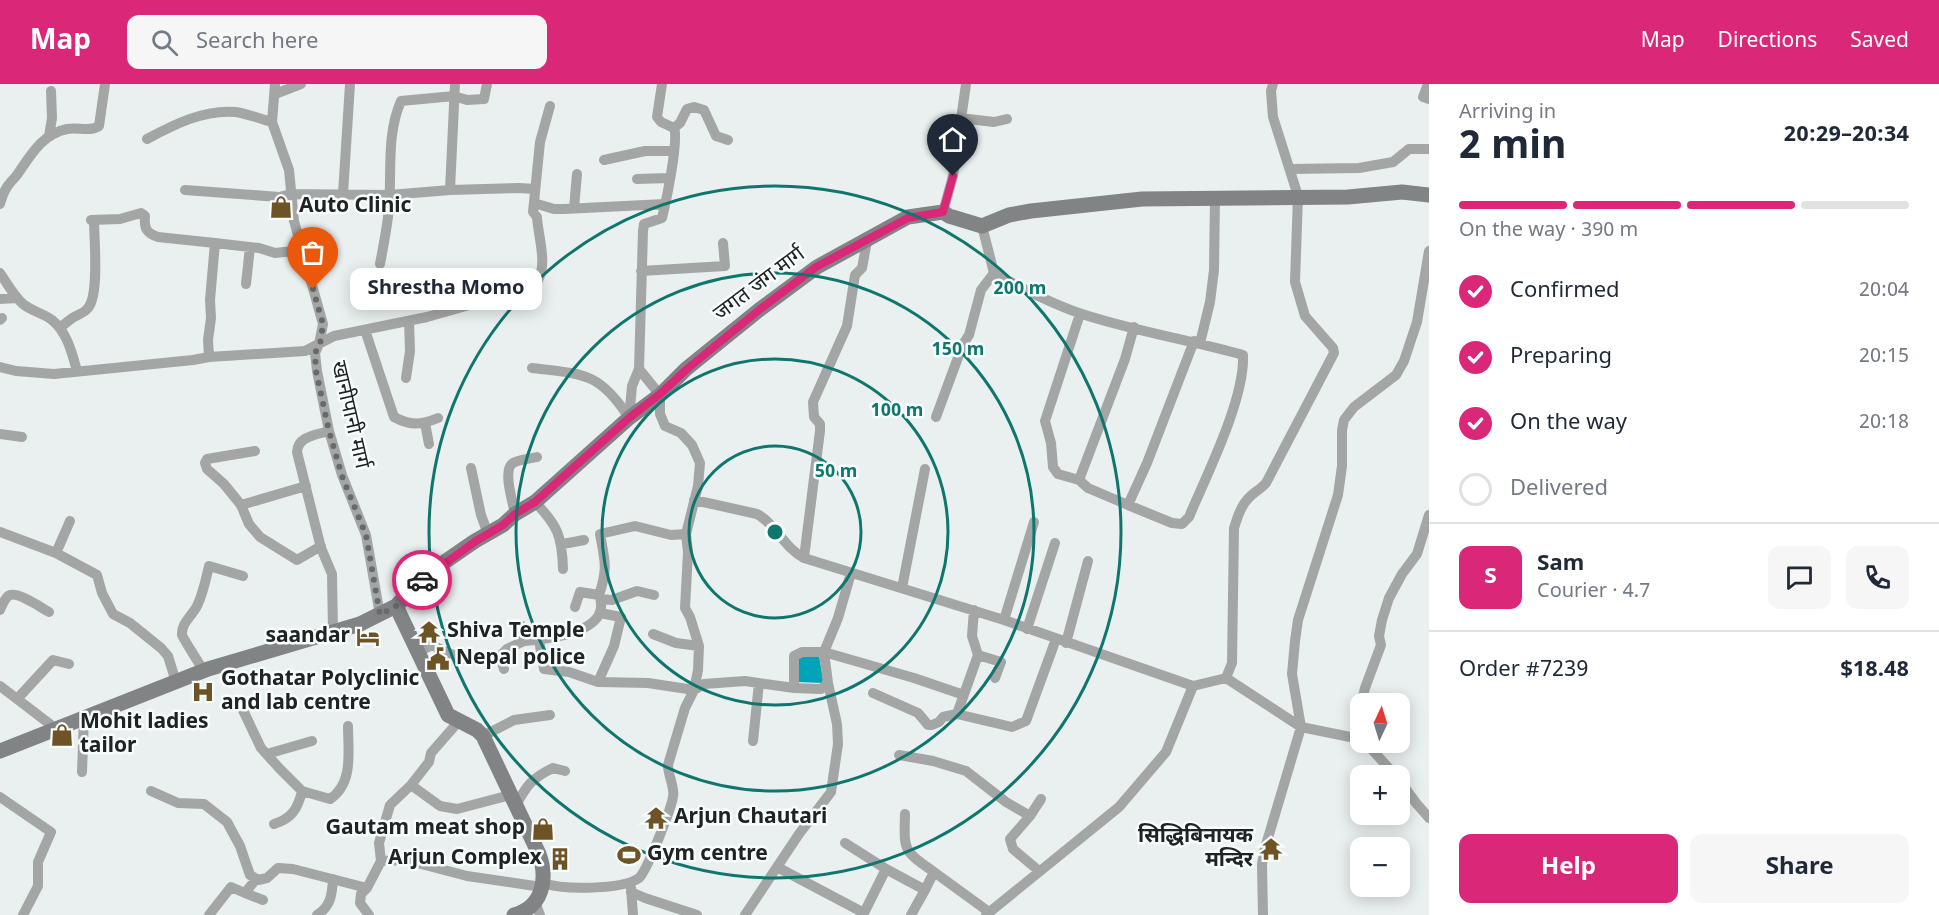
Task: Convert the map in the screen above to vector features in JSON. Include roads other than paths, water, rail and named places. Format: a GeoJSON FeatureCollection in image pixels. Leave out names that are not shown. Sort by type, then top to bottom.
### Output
{"type":"FeatureCollection","features":[{"type":"Feature","properties":{"kind":"street"},"geometry":{"type":"LineString","coordinates":[[0,204],[9,183],[18,174],[35,148],[49,136],[67,129],[95,129],[99,126],[105,84]]}},
{"type":"Feature","properties":{"kind":"street"},"geometry":{"type":"LineString","coordinates":[[275,89],[301,84]]}},
{"type":"Feature","properties":{"kind":"street"},"geometry":{"type":"LineString","coordinates":[[343,194],[350,84]]}},
{"type":"Feature","properties":{"kind":"street"},"geometry":{"type":"LineString","coordinates":[[450,190],[455,84]]}},
{"type":"Feature","properties":{"kind":"street"},"geometry":{"type":"LineString","coordinates":[[380,264],[388,216],[395,120],[401,100],[454,96],[467,100],[484,99],[487,84]]}},
{"type":"Feature","properties":{"kind":"street"},"geometry":{"type":"LineString","coordinates":[[629,418],[632,386],[639,369],[641,271],[645,224],[662,218],[674,151],[676,130],[661,122],[657,117],[662,84]]}},
{"type":"Feature","properties":{"kind":"street"},"geometry":{"type":"LineString","coordinates":[[966,84],[953,176],[943,212],[982,226],[1009,215],[1082,204],[1142,199],[1348,197],[1402,192],[1429,195]]}},
{"type":"Feature","properties":{"kind":"street"},"geometry":{"type":"LineString","coordinates":[[1226,678],[1232,663],[1234,528],[1249,497],[1258,493],[1266,483],[1334,352],[1305,316],[1295,282],[1298,196],[1273,117],[1271,91],[1273,84]]}},
{"type":"Feature","properties":{"kind":"street"},"geometry":{"type":"LineString","coordinates":[[1428,84],[1423,97],[1429,99]]}},
{"type":"Feature","properties":{"kind":"street","name":"खानीपानी मार्ग"},"geometry":{"type":"LineString","coordinates":[[275,89],[272,122],[289,170],[294,221],[323,324],[320,344],[315,353],[316,371],[329,431],[342,476],[366,535],[380,615]]}},
{"type":"Feature","properties":{"kind":"street"},"geometry":{"type":"LineString","coordinates":[[49,136],[52,118],[51,91]]}},
{"type":"Feature","properties":{"kind":"street"},"geometry":{"type":"LineString","coordinates":[[0,367],[16,371],[54,374],[209,357],[305,351],[334,336],[409,321],[466,306],[498,293],[536,283],[542,276],[542,258],[537,217],[533,212],[540,142],[550,106]]}},
{"type":"Feature","properties":{"kind":"street"},"geometry":{"type":"LineString","coordinates":[[674,128],[680,123],[687,109],[694,107],[704,110],[716,136],[728,140]]}},
{"type":"Feature","properties":{"kind":"street"},"geometry":{"type":"LineString","coordinates":[[147,139],[179,122],[215,114],[236,112],[272,122]]}},
{"type":"Feature","properties":{"kind":"street"},"geometry":{"type":"LineString","coordinates":[[960,118],[994,122],[1007,119]]}},
{"type":"Feature","properties":{"kind":"street"},"geometry":{"type":"LineString","coordinates":[[1290,169],[1359,168],[1393,162],[1409,149],[1429,150]]}},
{"type":"Feature","properties":{"kind":"street"},"geometry":{"type":"LineString","coordinates":[[604,160],[645,151],[674,151]]}},
{"type":"Feature","properties":{"kind":"street"},"geometry":{"type":"LineString","coordinates":[[574,208],[577,174]]}},
{"type":"Feature","properties":{"kind":"street"},"geometry":{"type":"LineString","coordinates":[[637,179],[669,178]]}},
{"type":"Feature","properties":{"kind":"street"},"geometry":{"type":"LineString","coordinates":[[185,190],[279,197],[291,194],[389,195],[450,190],[535,189]]}},
{"type":"Feature","properties":{"kind":"street"},"geometry":{"type":"LineString","coordinates":[[1128,505],[1197,342],[1210,302],[1214,270],[1215,199]]}},
{"type":"Feature","properties":{"kind":"street"},"geometry":{"type":"LineString","coordinates":[[534,203],[554,209],[665,204]]}},
{"type":"Feature","properties":{"kind":"street","name":"जगत जंग मार्ग"},"geometry":{"type":"LineString","coordinates":[[0,751],[204,671],[360,624],[396,606],[428,574],[535,502],[687,369],[816,267],[908,218],[943,212]]}},
{"type":"Feature","properties":{"kind":"street"},"geometry":{"type":"LineString","coordinates":[[60,328],[71,318],[87,310],[92,303],[96,283],[92,220],[120,219],[141,213],[146,216],[146,230],[158,237],[250,247],[274,253],[302,250]]}},
{"type":"Feature","properties":{"kind":"street"},"geometry":{"type":"LineString","coordinates":[[982,226],[994,273]]}},
{"type":"Feature","properties":{"kind":"street"},"geometry":{"type":"LineString","coordinates":[[804,558],[820,431],[820,424],[814,417],[813,402],[847,326],[855,275],[862,268],[867,241]]}},
{"type":"Feature","properties":{"kind":"street"},"geometry":{"type":"LineString","coordinates":[[209,357],[210,300],[215,243]]}},
{"type":"Feature","properties":{"kind":"street"},"geometry":{"type":"LineString","coordinates":[[641,271],[725,266],[723,243]]}},
{"type":"Feature","properties":{"kind":"street"},"geometry":{"type":"LineString","coordinates":[[246,284],[250,247]]}},
{"type":"Feature","properties":{"kind":"street"},"geometry":{"type":"LineString","coordinates":[[1263,915],[1264,848],[1301,727],[1292,674],[1298,620],[1338,495],[1344,420],[1354,407],[1396,375],[1404,361],[1417,322],[1429,251]]}},
{"type":"Feature","properties":{"kind":"street"},"geometry":{"type":"LineString","coordinates":[[0,273],[18,298],[31,309],[52,320],[60,328],[71,350],[76,371]]}},
{"type":"Feature","properties":{"kind":"street"},"geometry":{"type":"LineString","coordinates":[[994,273],[1080,314],[1243,355],[1243,367],[1228,422],[1189,517],[1182,524],[1172,523],[1088,488],[1079,480],[1058,474],[1053,466],[1046,421],[1080,314]]}},
{"type":"Feature","properties":{"kind":"street"},"geometry":{"type":"LineString","coordinates":[[936,417],[963,344],[969,335],[981,290],[994,273]]}},
{"type":"Feature","properties":{"kind":"street"},"geometry":{"type":"LineString","coordinates":[[0,299],[18,298]]}},
{"type":"Feature","properties":{"kind":"street"},"geometry":{"type":"LineString","coordinates":[[406,378],[410,351],[409,321]]}},
{"type":"Feature","properties":{"kind":"street"},"geometry":{"type":"LineString","coordinates":[[1079,480],[1125,359],[1134,327]]}},
{"type":"Feature","properties":{"kind":"street"},"geometry":{"type":"LineString","coordinates":[[365,330],[394,417],[406,424],[417,425],[438,418]]}},
{"type":"Feature","properties":{"kind":"street"},"geometry":{"type":"LineString","coordinates":[[532,368],[568,372],[593,379],[615,396],[629,418]]}},
{"type":"Feature","properties":{"kind":"street"},"geometry":{"type":"LineString","coordinates":[[633,915],[631,887],[640,877],[666,820],[674,790],[668,773],[670,758],[685,708],[694,690],[699,646],[685,608],[688,552],[686,534],[698,486],[700,463],[698,456],[681,433],[665,426],[660,414],[660,394],[639,369]]}},
{"type":"Feature","properties":{"kind":"street"},"geometry":{"type":"LineString","coordinates":[[425,423],[429,444]]}},
{"type":"Feature","properties":{"kind":"street"},"geometry":{"type":"LineString","coordinates":[[329,431],[302,439],[297,445],[297,452],[321,546],[332,574],[333,631]]}},
{"type":"Feature","properties":{"kind":"street"},"geometry":{"type":"LineString","coordinates":[[0,434],[22,437]]}},
{"type":"Feature","properties":{"kind":"street"},"geometry":{"type":"LineString","coordinates":[[255,451],[207,459],[205,463],[207,469],[224,484],[241,505],[249,524],[260,537],[297,560],[321,546]]}},
{"type":"Feature","properties":{"kind":"street"},"geometry":{"type":"LineString","coordinates":[[515,514],[507,474],[509,467],[515,462],[537,457]]}},
{"type":"Feature","properties":{"kind":"street"},"geometry":{"type":"LineString","coordinates":[[471,468],[481,515],[488,534]]}},
{"type":"Feature","properties":{"kind":"street"},"geometry":{"type":"LineString","coordinates":[[902,588],[925,469]]}},
{"type":"Feature","properties":{"kind":"street"},"geometry":{"type":"LineString","coordinates":[[241,505],[306,486]]}},
{"type":"Feature","properties":{"kind":"street"},"geometry":{"type":"LineString","coordinates":[[694,500],[757,514],[765,519],[794,553],[804,558],[974,610],[1193,686],[1226,678],[1301,727],[1350,737]]}},
{"type":"Feature","properties":{"kind":"street"},"geometry":{"type":"LineString","coordinates":[[535,502],[552,520],[563,544],[563,569]]}},
{"type":"Feature","properties":{"kind":"street"},"geometry":{"type":"LineString","coordinates":[[1364,693],[1381,645],[1379,636],[1389,598],[1402,574],[1417,554],[1429,515]]}},
{"type":"Feature","properties":{"kind":"street"},"geometry":{"type":"LineString","coordinates":[[56,553],[70,521]]}},
{"type":"Feature","properties":{"kind":"street"},"geometry":{"type":"LineString","coordinates":[[1004,620],[1034,522]]}},
{"type":"Feature","properties":{"kind":"street"},"geometry":{"type":"LineString","coordinates":[[418,652],[432,645],[463,660],[483,661],[500,656],[507,649],[524,641],[567,635],[590,625],[600,613],[600,597],[605,576],[606,566],[600,534],[635,526],[671,535],[686,534]]}},
{"type":"Feature","properties":{"kind":"street"},"geometry":{"type":"LineString","coordinates":[[0,532],[56,553],[97,575],[107,606],[113,614],[161,648],[168,656],[176,682]]}},
{"type":"Feature","properties":{"kind":"street"},"geometry":{"type":"LineString","coordinates":[[563,544],[584,540]]}},
{"type":"Feature","properties":{"kind":"street"},"geometry":{"type":"LineString","coordinates":[[1027,628],[1055,543]]}},
{"type":"Feature","properties":{"kind":"street"},"geometry":{"type":"LineString","coordinates":[[873,693],[918,713],[928,725],[939,722],[943,717],[957,714],[1012,727],[1026,722],[1061,641],[1088,561]]}},
{"type":"Feature","properties":{"kind":"street"},"geometry":{"type":"LineString","coordinates":[[204,671],[182,636],[183,628],[197,607],[209,566],[243,576]]}},
{"type":"Feature","properties":{"kind":"street"},"geometry":{"type":"LineString","coordinates":[[745,915],[799,834],[831,792],[837,764],[837,724],[824,652],[838,618],[851,573]]}},
{"type":"Feature","properties":{"kind":"street"},"geometry":{"type":"LineString","coordinates":[[575,607],[580,592],[612,600],[637,591],[654,595]]}},
{"type":"Feature","properties":{"kind":"street"},"geometry":{"type":"LineString","coordinates":[[0,610],[5,599],[10,594],[16,594],[49,612]]}},
{"type":"Feature","properties":{"kind":"street"},"geometry":{"type":"LineString","coordinates":[[396,606],[448,716],[477,730],[483,736],[543,866],[543,885],[538,909],[514,915]]}},
{"type":"Feature","properties":{"kind":"street"},"geometry":{"type":"LineString","coordinates":[[957,714],[978,655],[972,629],[974,610]]}},
{"type":"Feature","properties":{"kind":"street"},"geometry":{"type":"LineString","coordinates":[[598,682],[614,646],[621,617],[600,613]]}},
{"type":"Feature","properties":{"kind":"street"},"geometry":{"type":"LineString","coordinates":[[522,626],[524,641]]}},
{"type":"Feature","properties":{"kind":"street"},"geometry":{"type":"LineString","coordinates":[[653,634],[676,643],[699,646]]}},
{"type":"Feature","properties":{"kind":"street"},"geometry":{"type":"LineString","coordinates":[[539,640],[544,669],[568,672],[598,682],[648,683],[694,690],[704,684],[745,681],[794,688],[821,689],[828,683]]}},
{"type":"Feature","properties":{"kind":"street"},"geometry":{"type":"LineString","coordinates":[[794,688],[794,656],[802,652],[824,652],[964,695]]}},
{"type":"Feature","properties":{"kind":"street"},"geometry":{"type":"LineString","coordinates":[[978,655],[1001,662],[995,678]]}},
{"type":"Feature","properties":{"kind":"street"},"geometry":{"type":"LineString","coordinates":[[500,656],[504,669]]}},
{"type":"Feature","properties":{"kind":"street"},"geometry":{"type":"LineString","coordinates":[[18,698],[52,660],[69,664]]}},
{"type":"Feature","properties":{"kind":"street"},"geometry":{"type":"LineString","coordinates":[[753,741],[759,683]]}},
{"type":"Feature","properties":{"kind":"street"},"geometry":{"type":"LineString","coordinates":[[0,686],[56,728]]}},
{"type":"Feature","properties":{"kind":"street"},"geometry":{"type":"LineString","coordinates":[[905,814],[905,848],[912,856],[988,913],[1119,807],[1166,752],[1193,686]]}},
{"type":"Feature","properties":{"kind":"street"},"geometry":{"type":"LineString","coordinates":[[241,706],[261,748],[302,791],[330,799],[339,793],[346,780],[348,726]]}},
{"type":"Feature","properties":{"kind":"street"},"geometry":{"type":"LineString","coordinates":[[483,736],[514,720],[550,715]]}},
{"type":"Feature","properties":{"kind":"street"},"geometry":{"type":"LineString","coordinates":[[82,772],[84,717]]}},
{"type":"Feature","properties":{"kind":"street"},"geometry":{"type":"LineString","coordinates":[[369,915],[360,903],[361,894],[367,888],[381,861],[380,843],[390,805],[411,785],[429,762],[430,753],[459,721]]}},
{"type":"Feature","properties":{"kind":"street"},"geometry":{"type":"LineString","coordinates":[[267,754],[312,741]]}},
{"type":"Feature","properties":{"kind":"street"},"geometry":{"type":"LineString","coordinates":[[1375,753],[1386,765]]}},
{"type":"Feature","properties":{"kind":"street"},"geometry":{"type":"LineString","coordinates":[[899,755],[933,761],[966,771],[1006,802],[1030,816]]}},
{"type":"Feature","properties":{"kind":"street"},"geometry":{"type":"LineString","coordinates":[[411,785],[440,806],[457,809],[513,800],[537,775],[553,768],[565,771]]}},
{"type":"Feature","properties":{"kind":"street"},"geometry":{"type":"LineString","coordinates":[[151,791],[178,803],[204,804],[227,822],[240,846],[250,875],[258,880],[267,878],[278,868],[293,869],[367,888]]}},
{"type":"Feature","properties":{"kind":"street"},"geometry":{"type":"LineString","coordinates":[[274,824],[287,820],[300,801],[302,791]]}},
{"type":"Feature","properties":{"kind":"street"},"geometry":{"type":"LineString","coordinates":[[1410,794],[1429,818]]}},
{"type":"Feature","properties":{"kind":"street"},"geometry":{"type":"LineString","coordinates":[[1039,871],[1013,849],[1010,839],[1041,799]]}},
{"type":"Feature","properties":{"kind":"street"},"geometry":{"type":"LineString","coordinates":[[1,800],[51,832],[38,862],[38,886],[23,915]]}},
{"type":"Feature","properties":{"kind":"street"},"geometry":{"type":"LineString","coordinates":[[845,843],[925,890]]}},
{"type":"Feature","properties":{"kind":"street"},"geometry":{"type":"LineString","coordinates":[[381,861],[406,860],[467,876],[555,888],[631,887],[645,898],[697,915]]}},
{"type":"Feature","properties":{"kind":"street"},"geometry":{"type":"LineString","coordinates":[[777,867],[863,914],[886,869]]}},
{"type":"Feature","properties":{"kind":"street"},"geometry":{"type":"LineString","coordinates":[[911,915],[934,872]]}},
{"type":"Feature","properties":{"kind":"street"},"geometry":{"type":"LineString","coordinates":[[245,893],[256,879]]}},
{"type":"Feature","properties":{"kind":"street"},"geometry":{"type":"LineString","coordinates":[[317,915],[328,908],[333,879]]}},
{"type":"Feature","properties":{"kind":"street"},"geometry":{"type":"LineString","coordinates":[[209,915],[231,887],[263,900]]}},
{"type":"Feature","properties":{"kind":"water"},"geometry":{"type":"Polygon","coordinates":[[[803,655],[819,655],[822,683],[797,682],[796,658],[803,655]]]}},
{"type":"Feature","properties":{"kind":"place","name":"Auto Clinic"},"geometry":{"type":"Point","coordinates":[281,207]}},
{"type":"Feature","properties":{"kind":"place","name":"Shrestha Momo"},"geometry":{"type":"Point","coordinates":[313,289]}},
{"type":"Feature","properties":{"kind":"place","name":"Shiva Temple"},"geometry":{"type":"Point","coordinates":[429,632]}},
{"type":"Feature","properties":{"kind":"place","name":"saandar"},"geometry":{"type":"Point","coordinates":[368,637]}},
{"type":"Feature","properties":{"kind":"place","name":"Nepal police"},"geometry":{"type":"Point","coordinates":[438,659]}},
{"type":"Feature","properties":{"kind":"place","name":"Gothatar Polyclinic and lab centre"},"geometry":{"type":"Point","coordinates":[203,692]}},
{"type":"Feature","properties":{"kind":"place","name":"Mohit ladies tailor"},"geometry":{"type":"Point","coordinates":[62,735]}},
{"type":"Feature","properties":{"kind":"place","name":"Arjun Chautari"},"geometry":{"type":"Point","coordinates":[656,818]}},
{"type":"Feature","properties":{"kind":"place","name":"Gautam meat shop"},"geometry":{"type":"Point","coordinates":[543,829]}},
{"type":"Feature","properties":{"kind":"place","name":"सिद्धिबिनायक मन्दिर"},"geometry":{"type":"Point","coordinates":[1271,849]}},
{"type":"Feature","properties":{"kind":"place","name":"Gym centre"},"geometry":{"type":"Point","coordinates":[629,855]}},
{"type":"Feature","properties":{"kind":"place","name":"Arjun Complex"},"geometry":{"type":"Point","coordinates":[560,859]}}]}
